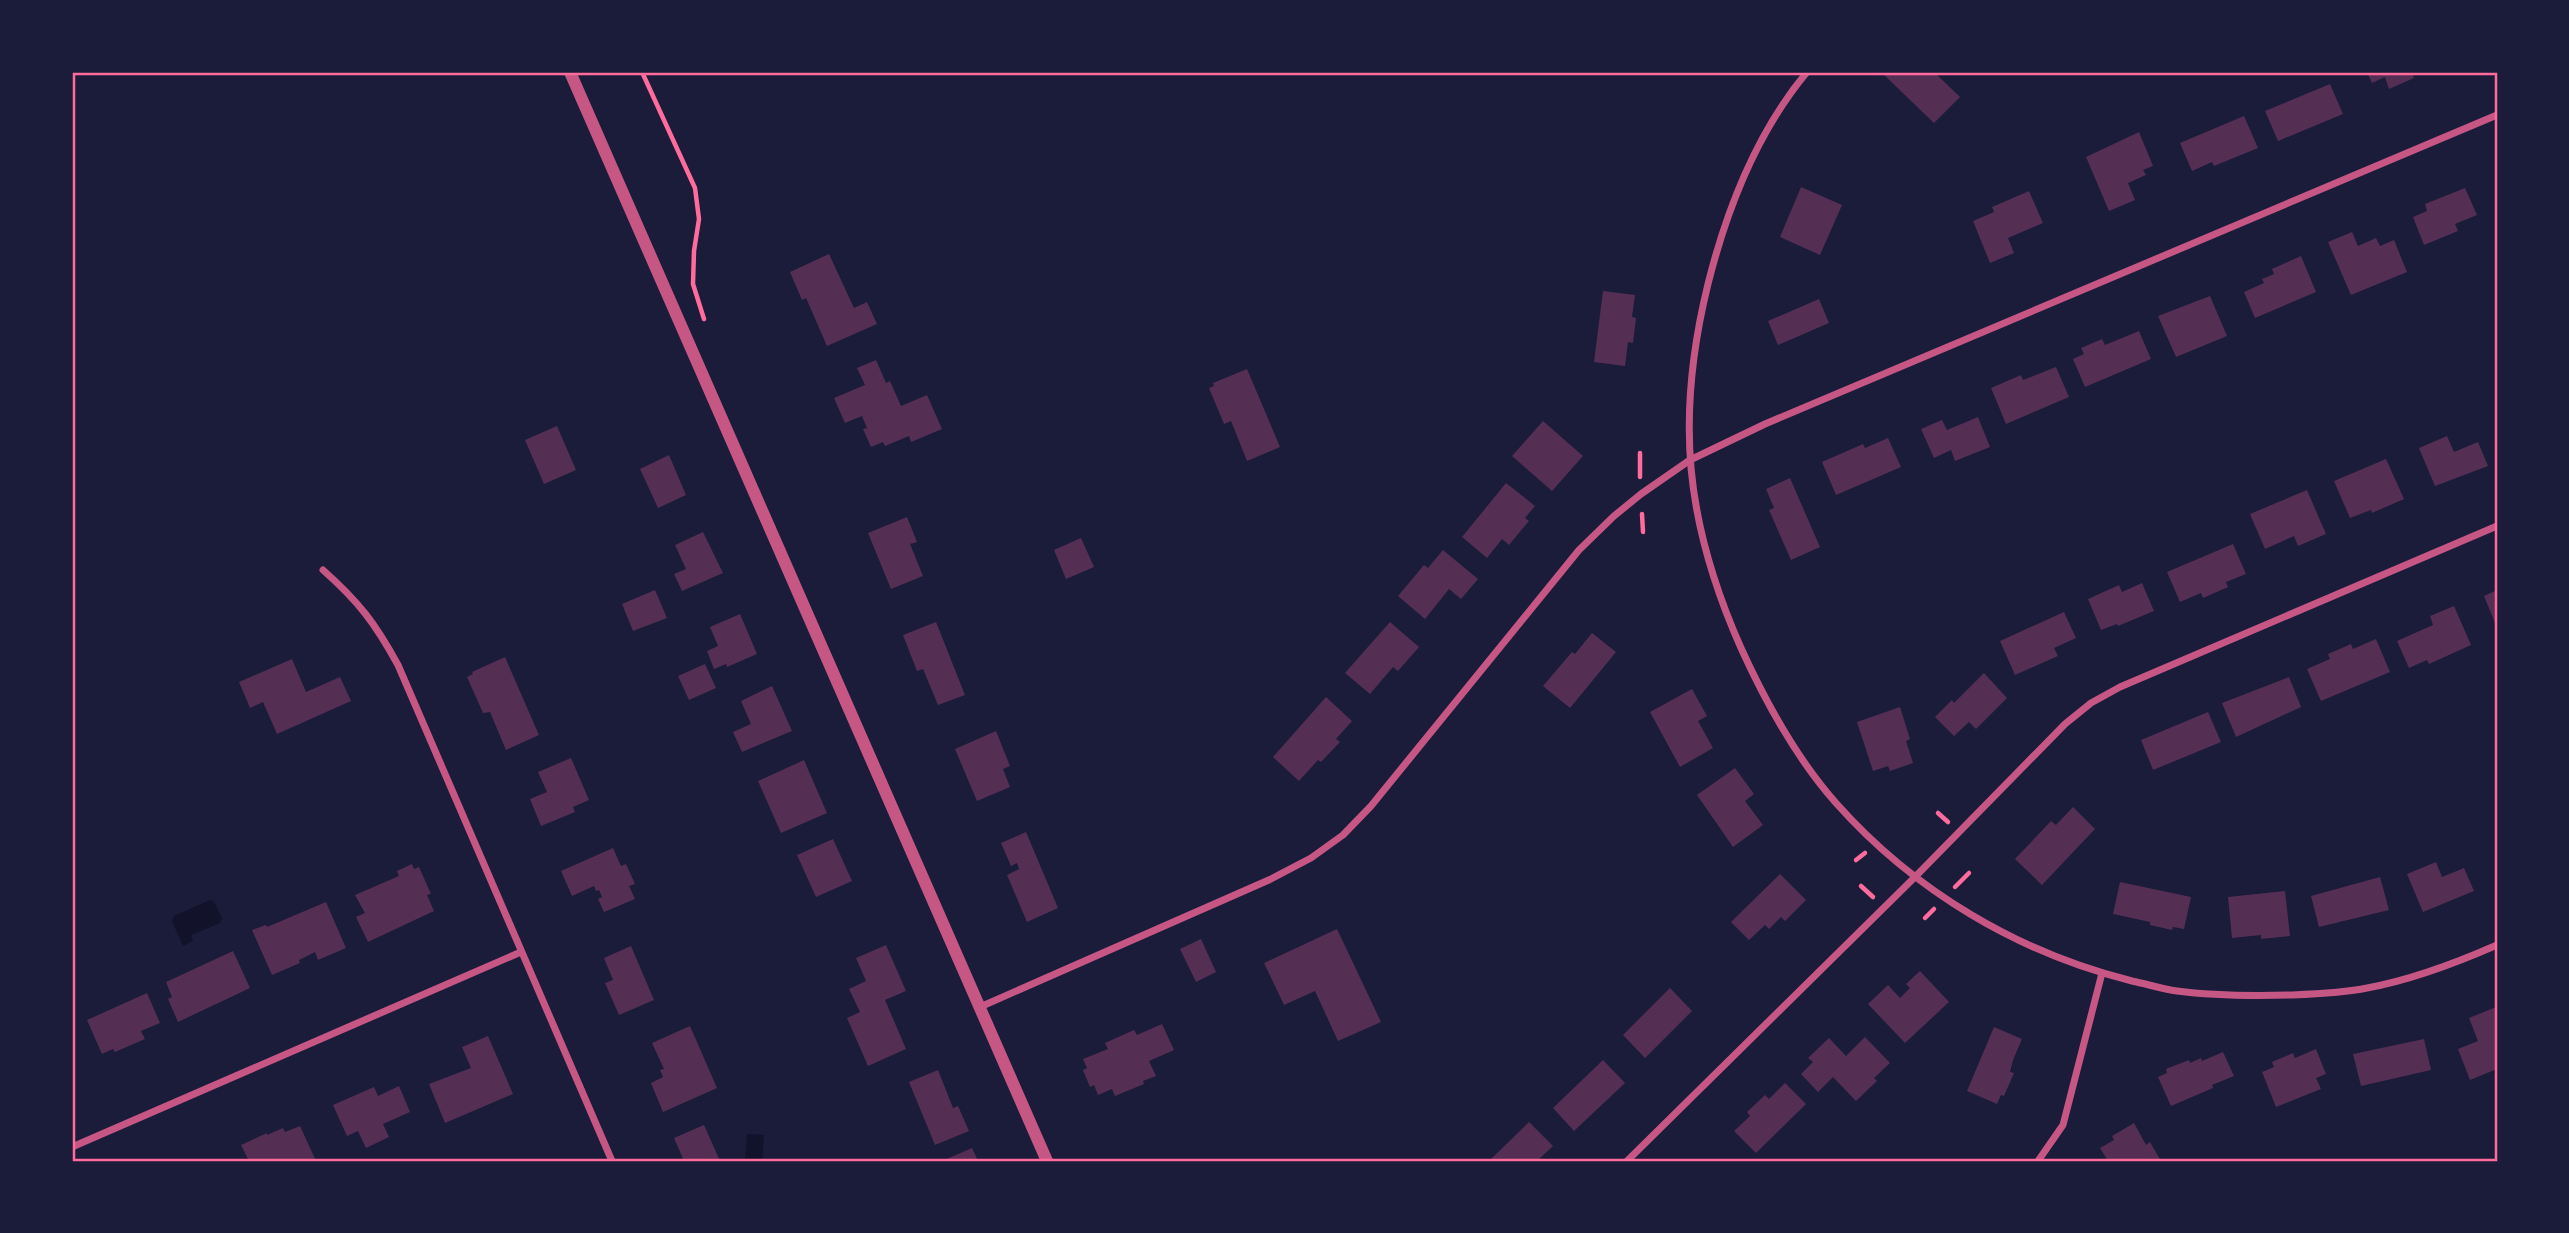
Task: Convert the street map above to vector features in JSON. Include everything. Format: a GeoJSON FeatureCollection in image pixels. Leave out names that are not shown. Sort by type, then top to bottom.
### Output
{"type":"FeatureCollection","features":[{"type":"Feature","properties":{"kind":"street"},"geometry":{"type":"LineString","coordinates":[[570,72],[1047,1161]]}},
{"type":"Feature","properties":{"kind":"street"},"geometry":{"type":"LineString","coordinates":[[1807,72],[1791,91],[1749,163],[1718,244],[1697,331],[1689,394],[1690,460],[1694,503],[1704,548],[1731,624],[1759,688],[1796,751],[1834,801],[1875,844],[1915,877],[2009,936],[2102,974],[2174,991],[2244,997],[2306,995],[2367,988],[2421,973],[2497,945]]}},
{"type":"Feature","properties":{"kind":"street"},"geometry":{"type":"LineString","coordinates":[[980,1007],[1271,879],[1311,858],[1343,835],[1397,775],[1580,550],[1640,494],[1690,460],[1765,424],[2497,115]]}},
{"type":"Feature","properties":{"kind":"street"},"geometry":{"type":"LineString","coordinates":[[1627,1161],[1915,877],[2065,724],[2091,703],[2120,687],[2497,526]]}},
{"type":"Feature","properties":{"kind":"street"},"geometry":{"type":"LineString","coordinates":[[323,570],[350,594],[376,624],[398,665],[612,1161]]}},
{"type":"Feature","properties":{"kind":"street"},"geometry":{"type":"LineString","coordinates":[[72,1146],[521,952]]}},
{"type":"Feature","properties":{"kind":"street"},"geometry":{"type":"LineString","coordinates":[[2038,1161],[2063,1125],[2102,974]]}},
{"type":"Feature","properties":{"kind":"path"},"geometry":{"type":"LineString","coordinates":[[642,72],[695,188],[699,219],[693,284],[704,319]]}},
{"type":"Feature","properties":{"kind":"shaded area"},"geometry":{"type":"Polygon","coordinates":[[[210,900],[214,902],[222,918],[220,923],[191,935],[193,941],[183,946],[172,921],[174,916],[210,900]]]}},
{"type":"Feature","properties":{"kind":"shaded area"},"geometry":{"type":"Polygon","coordinates":[[[747,1134],[764,1135],[762,1161],[745,1161],[747,1134]]]}},
{"type":"Feature","properties":{"kind":"building"},"geometry":{"type":"Polygon","coordinates":[[[1881,72],[1934,72],[1960,97],[1934,123],[1881,72]]]}},
{"type":"Feature","properties":{"kind":"building"},"geometry":{"type":"Polygon","coordinates":[[[2367,72],[2411,72],[2414,78],[2389,89],[2385,77],[2372,83],[2367,72]]]}},
{"type":"Feature","properties":{"kind":"building"},"geometry":{"type":"Polygon","coordinates":[[[2330,84],[2343,114],[2278,141],[2265,111],[2330,84]]]}},
{"type":"Feature","properties":{"kind":"building"},"geometry":{"type":"Polygon","coordinates":[[[2244,116],[2258,148],[2214,166],[2212,162],[2192,171],[2180,143],[2244,116]]]}},
{"type":"Feature","properties":{"kind":"building"},"geometry":{"type":"Polygon","coordinates":[[[2139,132],[2153,166],[2143,170],[2146,175],[2128,183],[2135,200],[2109,211],[2086,157],[2139,132]]]}},
{"type":"Feature","properties":{"kind":"building"},"geometry":{"type":"Polygon","coordinates":[[[1801,187],[1842,205],[1820,255],[1780,237],[1801,187]]]}},
{"type":"Feature","properties":{"kind":"building"},"geometry":{"type":"Polygon","coordinates":[[[2465,188],[2477,215],[2455,224],[2458,231],[2424,245],[2413,217],[2427,211],[2425,204],[2465,188]]]}},
{"type":"Feature","properties":{"kind":"building"},"geometry":{"type":"Polygon","coordinates":[[[2029,191],[2043,223],[2008,238],[2014,253],[1990,263],[1973,221],[1994,212],[1992,207],[2029,191]]]}},
{"type":"Feature","properties":{"kind":"building"},"geometry":{"type":"Polygon","coordinates":[[[2352,232],[2358,246],[2376,238],[2380,246],[2394,240],[2407,272],[2351,295],[2328,242],[2352,232]]]}},
{"type":"Feature","properties":{"kind":"building"},"geometry":{"type":"Polygon","coordinates":[[[829,254],[854,308],[867,302],[877,324],[827,346],[806,298],[802,300],[790,272],[829,254]]]}},
{"type":"Feature","properties":{"kind":"building"},"geometry":{"type":"Polygon","coordinates":[[[2301,256],[2316,292],[2255,318],[2244,292],[2264,283],[2262,279],[2274,274],[2272,269],[2301,256]]]}},
{"type":"Feature","properties":{"kind":"building"},"geometry":{"type":"Polygon","coordinates":[[[1603,291],[1635,295],[1633,343],[1628,342],[1625,366],[1594,362],[1603,291]]]}},
{"type":"Feature","properties":{"kind":"building"},"geometry":{"type":"Polygon","coordinates":[[[2210,296],[2227,336],[2176,357],[2158,316],[2210,296]]]}},
{"type":"Feature","properties":{"kind":"building"},"geometry":{"type":"Polygon","coordinates":[[[1819,299],[1829,323],[1778,345],[1768,321],[1819,299]]]}},
{"type":"Feature","properties":{"kind":"building"},"geometry":{"type":"Polygon","coordinates":[[[2139,331],[2151,359],[2085,387],[2073,359],[2084,354],[2081,348],[2102,339],[2105,345],[2139,331]]]}},
{"type":"Feature","properties":{"kind":"building"},"geometry":{"type":"Polygon","coordinates":[[[876,360],[886,383],[890,381],[901,406],[927,395],[942,429],[911,442],[909,436],[885,446],[883,442],[871,447],[863,429],[867,428],[862,416],[845,423],[834,398],[865,385],[857,368],[876,360]]]}},
{"type":"Feature","properties":{"kind":"building"},"geometry":{"type":"Polygon","coordinates":[[[2056,367],[2069,397],[2006,424],[1991,388],[2021,375],[2023,380],[2056,367]]]}},
{"type":"Feature","properties":{"kind":"building"},"geometry":{"type":"Polygon","coordinates":[[[1247,369],[1280,447],[1247,461],[1231,421],[1224,424],[1209,388],[1214,386],[1213,383],[1247,369]]]}},
{"type":"Feature","properties":{"kind":"building"},"geometry":{"type":"Polygon","coordinates":[[[1978,417],[1990,447],[1955,461],[1951,450],[1934,458],[1921,429],[1942,420],[1947,430],[1978,417]]]}},
{"type":"Feature","properties":{"kind":"building"},"geometry":{"type":"Polygon","coordinates":[[[1543,421],[1583,456],[1552,491],[1512,456],[1543,421]]]}},
{"type":"Feature","properties":{"kind":"building"},"geometry":{"type":"Polygon","coordinates":[[[557,426],[576,470],[544,484],[525,440],[557,426]]]}},
{"type":"Feature","properties":{"kind":"building"},"geometry":{"type":"Polygon","coordinates":[[[2447,436],[2454,452],[2478,442],[2488,466],[2435,486],[2419,448],[2447,436]]]}},
{"type":"Feature","properties":{"kind":"building"},"geometry":{"type":"Polygon","coordinates":[[[1888,438],[1901,467],[1836,495],[1822,462],[1863,444],[1865,448],[1888,438]]]}},
{"type":"Feature","properties":{"kind":"building"},"geometry":{"type":"Polygon","coordinates":[[[669,455],[686,495],[658,508],[640,469],[669,455]]]}},
{"type":"Feature","properties":{"kind":"building"},"geometry":{"type":"Polygon","coordinates":[[[2386,459],[2404,499],[2372,513],[2371,510],[2350,518],[2334,481],[2386,459]]]}},
{"type":"Feature","properties":{"kind":"building"},"geometry":{"type":"Polygon","coordinates":[[[1790,478],[1820,547],[1791,560],[1769,510],[1774,508],[1766,489],[1790,478]]]}},
{"type":"Feature","properties":{"kind":"building"},"geometry":{"type":"Polygon","coordinates":[[[1506,483],[1535,506],[1525,518],[1529,521],[1509,545],[1502,539],[1487,558],[1462,537],[1506,483]]]}},
{"type":"Feature","properties":{"kind":"building"},"geometry":{"type":"Polygon","coordinates":[[[2307,490],[2326,534],[2298,546],[2294,536],[2265,549],[2250,514],[2307,490]]]}},
{"type":"Feature","properties":{"kind":"building"},"geometry":{"type":"Polygon","coordinates":[[[907,517],[917,542],[910,544],[923,576],[891,589],[868,533],[907,517]]]}},
{"type":"Feature","properties":{"kind":"building"},"geometry":{"type":"Polygon","coordinates":[[[703,532],[723,573],[682,591],[674,574],[686,569],[675,545],[703,532]]]}},
{"type":"Feature","properties":{"kind":"building"},"geometry":{"type":"Polygon","coordinates":[[[1081,538],[1094,567],[1066,579],[1054,550],[1081,538]]]}},
{"type":"Feature","properties":{"kind":"building"},"geometry":{"type":"Polygon","coordinates":[[[2233,544],[2246,574],[2226,582],[2228,587],[2203,598],[2201,593],[2180,602],[2167,572],[2233,544]]]}},
{"type":"Feature","properties":{"kind":"building"},"geometry":{"type":"Polygon","coordinates":[[[1443,550],[1478,579],[1461,599],[1449,589],[1425,619],[1398,596],[1424,565],[1428,568],[1443,550]]]}},
{"type":"Feature","properties":{"kind":"building"},"geometry":{"type":"Polygon","coordinates":[[[2142,583],[2154,611],[2101,630],[2088,599],[2119,585],[2122,592],[2142,583]]]}},
{"type":"Feature","properties":{"kind":"building"},"geometry":{"type":"Polygon","coordinates":[[[655,590],[667,618],[633,631],[622,604],[655,590]]]}},
{"type":"Feature","properties":{"kind":"building"},"geometry":{"type":"Polygon","coordinates":[[[2497,590],[2497,628],[2484,596],[2497,590]]]}},
{"type":"Feature","properties":{"kind":"building"},"geometry":{"type":"Polygon","coordinates":[[[2454,606],[2471,645],[2429,664],[2427,660],[2409,668],[2397,641],[2433,625],[2430,616],[2454,606]]]}},
{"type":"Feature","properties":{"kind":"building"},"geometry":{"type":"Polygon","coordinates":[[[2064,612],[2076,638],[2054,648],[2058,656],[2015,675],[2000,641],[2064,612]]]}},
{"type":"Feature","properties":{"kind":"building"},"geometry":{"type":"Polygon","coordinates":[[[740,614],[757,654],[727,667],[726,664],[714,669],[707,651],[718,646],[710,627],[740,614]]]}},
{"type":"Feature","properties":{"kind":"building"},"geometry":{"type":"Polygon","coordinates":[[[936,622],[965,695],[938,705],[923,669],[917,671],[903,635],[936,622]]]}},
{"type":"Feature","properties":{"kind":"building"},"geometry":{"type":"Polygon","coordinates":[[[1390,622],[1419,647],[1398,671],[1393,667],[1370,694],[1345,673],[1390,622]]]}},
{"type":"Feature","properties":{"kind":"building"},"geometry":{"type":"Polygon","coordinates":[[[1592,633],[1616,652],[1570,708],[1543,686],[1592,633]]]}},
{"type":"Feature","properties":{"kind":"building"},"geometry":{"type":"Polygon","coordinates":[[[2376,639],[2390,672],[2321,701],[2307,669],[2330,659],[2328,654],[2351,644],[2353,649],[2376,639]]]}},
{"type":"Feature","properties":{"kind":"building"},"geometry":{"type":"Polygon","coordinates":[[[505,657],[539,735],[506,750],[490,712],[483,713],[467,677],[505,657]]]}},
{"type":"Feature","properties":{"kind":"building"},"geometry":{"type":"Polygon","coordinates":[[[292,659],[306,692],[340,677],[351,701],[277,734],[263,702],[250,708],[239,682],[292,659]]]}},
{"type":"Feature","properties":{"kind":"building"},"geometry":{"type":"Polygon","coordinates":[[[705,664],[716,688],[689,700],[678,676],[705,664]]]}},
{"type":"Feature","properties":{"kind":"building"},"geometry":{"type":"Polygon","coordinates":[[[1984,673],[2007,698],[1976,729],[1969,722],[1954,736],[1935,717],[1952,700],[1954,703],[1984,673]]]}},
{"type":"Feature","properties":{"kind":"building"},"geometry":{"type":"Polygon","coordinates":[[[2289,677],[2301,707],[2236,737],[2222,703],[2289,677]]]}},
{"type":"Feature","properties":{"kind":"building"},"geometry":{"type":"Polygon","coordinates":[[[772,686],[792,731],[742,752],[733,732],[751,724],[741,701],[772,686]]]}},
{"type":"Feature","properties":{"kind":"building"},"geometry":{"type":"Polygon","coordinates":[[[1692,689],[1707,716],[1698,721],[1713,748],[1680,767],[1650,712],[1692,689]]]}},
{"type":"Feature","properties":{"kind":"building"},"geometry":{"type":"Polygon","coordinates":[[[1326,697],[1352,721],[1336,739],[1340,742],[1321,762],[1318,760],[1299,781],[1273,757],[1326,697]]]}},
{"type":"Feature","properties":{"kind":"building"},"geometry":{"type":"Polygon","coordinates":[[[1900,707],[1910,739],[1906,741],[1913,763],[1890,771],[1888,766],[1873,771],[1857,722],[1900,707]]]}},
{"type":"Feature","properties":{"kind":"building"},"geometry":{"type":"Polygon","coordinates":[[[2208,712],[2221,742],[2153,770],[2141,740],[2208,712]]]}},
{"type":"Feature","properties":{"kind":"building"},"geometry":{"type":"Polygon","coordinates":[[[996,731],[1010,766],[1003,769],[1010,787],[977,801],[955,749],[996,731]]]}},
{"type":"Feature","properties":{"kind":"building"},"geometry":{"type":"Polygon","coordinates":[[[571,758],[589,800],[573,807],[575,812],[541,826],[530,799],[547,792],[538,772],[571,758]]]}},
{"type":"Feature","properties":{"kind":"building"},"geometry":{"type":"Polygon","coordinates":[[[804,760],[827,813],[781,833],[758,781],[804,760]]]}},
{"type":"Feature","properties":{"kind":"building"},"geometry":{"type":"Polygon","coordinates":[[[1735,768],[1754,794],[1745,801],[1763,825],[1733,847],[1697,795],[1735,768]]]}},
{"type":"Feature","properties":{"kind":"building"},"geometry":{"type":"Polygon","coordinates":[[[2073,807],[2095,829],[2042,885],[2015,859],[2051,821],[2056,825],[2073,807]]]}},
{"type":"Feature","properties":{"kind":"building"},"geometry":{"type":"Polygon","coordinates":[[[1026,832],[1058,908],[1027,922],[1007,875],[1019,869],[1017,863],[1011,866],[1001,843],[1026,832]]]}},
{"type":"Feature","properties":{"kind":"building"},"geometry":{"type":"Polygon","coordinates":[[[833,839],[852,881],[816,897],[797,855],[833,839]]]}},
{"type":"Feature","properties":{"kind":"building"},"geometry":{"type":"Polygon","coordinates":[[[613,848],[621,866],[626,864],[635,884],[629,886],[635,899],[604,912],[598,899],[602,897],[599,890],[596,891],[594,886],[572,896],[561,871],[613,848]]]}},
{"type":"Feature","properties":{"kind":"building"},"geometry":{"type":"Polygon","coordinates":[[[2436,862],[2442,877],[2464,868],[2474,891],[2423,912],[2407,874],[2436,862]]]}},
{"type":"Feature","properties":{"kind":"building"},"geometry":{"type":"Polygon","coordinates":[[[412,864],[414,869],[419,867],[431,894],[427,895],[434,911],[368,942],[356,917],[365,913],[355,895],[399,876],[397,871],[412,864]]]}},
{"type":"Feature","properties":{"kind":"building"},"geometry":{"type":"Polygon","coordinates":[[[1780,874],[1806,900],[1785,921],[1781,917],[1769,929],[1765,925],[1749,940],[1731,922],[1780,874]]]}},
{"type":"Feature","properties":{"kind":"building"},"geometry":{"type":"Polygon","coordinates":[[[2380,877],[2389,910],[2319,927],[2311,896],[2380,877]]]}},
{"type":"Feature","properties":{"kind":"building"},"geometry":{"type":"Polygon","coordinates":[[[2120,882],[2191,897],[2184,929],[2173,927],[2172,930],[2113,914],[2120,882]]]}},
{"type":"Feature","properties":{"kind":"building"},"geometry":{"type":"Polygon","coordinates":[[[2285,891],[2290,936],[2232,938],[2228,897],[2285,891]]]}},
{"type":"Feature","properties":{"kind":"building"},"geometry":{"type":"Polygon","coordinates":[[[326,902],[346,948],[318,960],[315,952],[299,960],[300,963],[272,975],[252,930],[266,925],[267,927],[326,902]]]}},
{"type":"Feature","properties":{"kind":"building"},"geometry":{"type":"Polygon","coordinates":[[[1337,929],[1381,1022],[1338,1041],[1315,991],[1284,1005],[1264,963],[1337,929]]]}},
{"type":"Feature","properties":{"kind":"building"},"geometry":{"type":"Polygon","coordinates":[[[1201,939],[1216,972],[1196,982],[1180,949],[1201,939]]]}},
{"type":"Feature","properties":{"kind":"building"},"geometry":{"type":"Polygon","coordinates":[[[886,945],[906,991],[885,1000],[906,1049],[868,1066],[847,1018],[860,1012],[849,989],[866,981],[856,958],[886,945]]]}},
{"type":"Feature","properties":{"kind":"building"},"geometry":{"type":"Polygon","coordinates":[[[631,946],[654,1000],[619,1015],[605,983],[613,980],[604,958],[631,946]]]}},
{"type":"Feature","properties":{"kind":"building"},"geometry":{"type":"Polygon","coordinates":[[[233,951],[250,988],[178,1022],[168,999],[172,997],[166,982],[233,951]]]}},
{"type":"Feature","properties":{"kind":"building"},"geometry":{"type":"Polygon","coordinates":[[[1920,971],[1949,1002],[1905,1043],[1868,1004],[1888,985],[1900,998],[1910,988],[1906,984],[1920,971]]]}},
{"type":"Feature","properties":{"kind":"building"},"geometry":{"type":"Polygon","coordinates":[[[1670,988],[1692,1011],[1645,1058],[1623,1035],[1670,988]]]}},
{"type":"Feature","properties":{"kind":"building"},"geometry":{"type":"Polygon","coordinates":[[[147,993],[160,1023],[141,1031],[145,1039],[115,1052],[113,1049],[102,1054],[87,1020],[147,993]]]}},
{"type":"Feature","properties":{"kind":"building"},"geometry":{"type":"Polygon","coordinates":[[[2496,1007],[2497,1069],[2470,1080],[2458,1049],[2478,1041],[2469,1018],[2496,1007]]]}},
{"type":"Feature","properties":{"kind":"building"},"geometry":{"type":"Polygon","coordinates":[[[1162,1024],[1174,1050],[1149,1061],[1156,1076],[1115,1096],[1112,1089],[1098,1095],[1094,1085],[1090,1087],[1083,1070],[1087,1068],[1083,1059],[1108,1049],[1105,1043],[1134,1030],[1137,1035],[1162,1024]]]}},
{"type":"Feature","properties":{"kind":"building"},"geometry":{"type":"Polygon","coordinates":[[[690,1026],[717,1088],[663,1112],[651,1083],[663,1077],[660,1070],[664,1069],[652,1043],[690,1026]]]}},
{"type":"Feature","properties":{"kind":"building"},"geometry":{"type":"Polygon","coordinates":[[[1994,1027],[2022,1039],[2010,1072],[2014,1073],[2004,1096],[2001,1095],[1997,1104],[1967,1091],[1994,1027]]]}},
{"type":"Feature","properties":{"kind":"building"},"geometry":{"type":"Polygon","coordinates":[[[488,1036],[513,1094],[445,1123],[429,1084],[471,1068],[462,1047],[488,1036]]]}},
{"type":"Feature","properties":{"kind":"building"},"geometry":{"type":"Polygon","coordinates":[[[1865,1037],[1890,1063],[1874,1078],[1877,1081],[1856,1101],[1833,1077],[1818,1092],[1801,1074],[1813,1062],[1808,1058],[1829,1038],[1846,1056],[1865,1037]]]}},
{"type":"Feature","properties":{"kind":"building"},"geometry":{"type":"Polygon","coordinates":[[[2424,1039],[2431,1070],[2361,1086],[2353,1054],[2424,1039]]]}},
{"type":"Feature","properties":{"kind":"building"},"geometry":{"type":"Polygon","coordinates":[[[2316,1049],[2326,1074],[2316,1078],[2321,1089],[2276,1107],[2262,1072],[2274,1067],[2272,1062],[2293,1053],[2295,1058],[2316,1049]]]}},
{"type":"Feature","properties":{"kind":"building"},"geometry":{"type":"Polygon","coordinates":[[[2223,1052],[2234,1076],[2171,1106],[2158,1077],[2167,1073],[2166,1069],[2189,1060],[2190,1063],[2201,1058],[2202,1061],[2223,1052]]]}},
{"type":"Feature","properties":{"kind":"building"},"geometry":{"type":"Polygon","coordinates":[[[1603,1060],[1625,1083],[1574,1131],[1553,1108],[1603,1060]]]}},
{"type":"Feature","properties":{"kind":"building"},"geometry":{"type":"Polygon","coordinates":[[[938,1070],[953,1108],[958,1106],[969,1131],[935,1145],[909,1082],[938,1070]]]}},
{"type":"Feature","properties":{"kind":"building"},"geometry":{"type":"Polygon","coordinates":[[[1785,1083],[1806,1104],[1756,1153],[1734,1131],[1750,1116],[1747,1112],[1765,1095],[1769,1099],[1785,1083]]]}},
{"type":"Feature","properties":{"kind":"building"},"geometry":{"type":"Polygon","coordinates":[[[399,1086],[410,1112],[383,1124],[389,1137],[366,1148],[358,1131],[347,1136],[333,1105],[374,1087],[378,1096],[399,1086]]]}},
{"type":"Feature","properties":{"kind":"building"},"geometry":{"type":"Polygon","coordinates":[[[1529,1122],[1553,1146],[1537,1161],[1490,1160],[1529,1122]]]}},
{"type":"Feature","properties":{"kind":"building"},"geometry":{"type":"Polygon","coordinates":[[[2134,1123],[2146,1145],[2150,1142],[2161,1161],[2108,1161],[2100,1148],[2114,1140],[2112,1136],[2134,1123]]]}},
{"type":"Feature","properties":{"kind":"building"},"geometry":{"type":"Polygon","coordinates":[[[704,1125],[720,1161],[684,1161],[674,1138],[704,1125]]]}},
{"type":"Feature","properties":{"kind":"building"},"geometry":{"type":"Polygon","coordinates":[[[300,1126],[316,1161],[249,1161],[241,1145],[267,1133],[283,1128],[285,1132],[300,1126]]]}},
{"type":"Feature","properties":{"kind":"building"},"geometry":{"type":"Polygon","coordinates":[[[972,1148],[978,1161],[942,1161],[972,1148]]]}}]}
